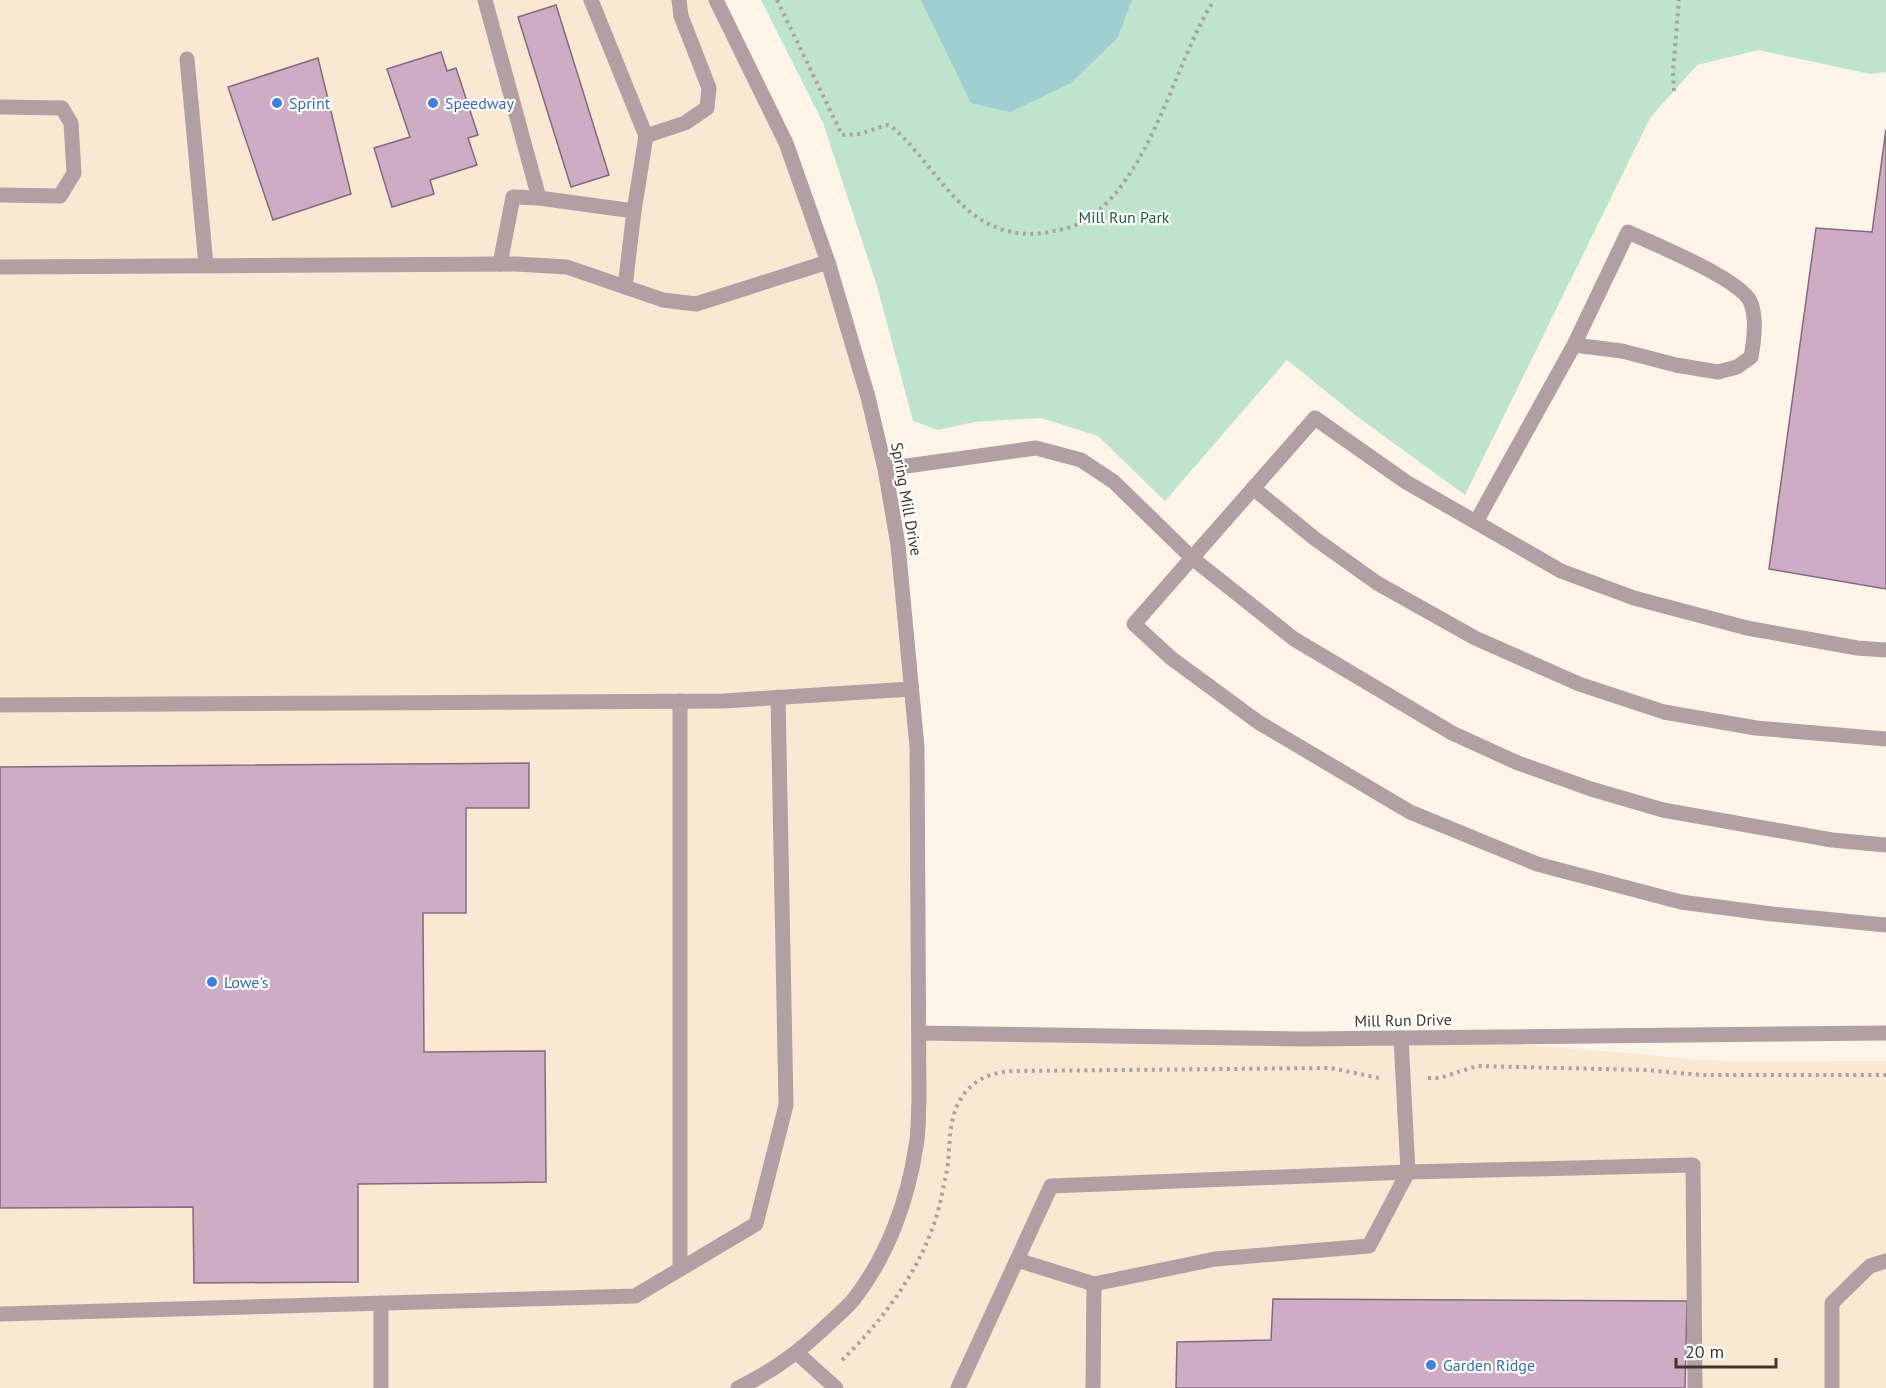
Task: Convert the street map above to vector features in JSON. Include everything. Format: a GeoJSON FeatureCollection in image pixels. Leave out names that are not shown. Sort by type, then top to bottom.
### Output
{"type":"FeatureCollection","features":[{"type":"Feature","properties":{"kind":"street"},"geometry":{"type":"LineString","coordinates":[[485,0],[538,198]]}},
{"type":"Feature","properties":{"kind":"street"},"geometry":{"type":"LineString","coordinates":[[591,0],[646,136],[625,287]]}},
{"type":"Feature","properties":{"kind":"street"},"geometry":{"type":"LineString","coordinates":[[646,136],[685,123],[707,108],[710,88],[681,16],[679,0]]}},
{"type":"Feature","properties":{"kind":"street","name":"Spring Mill Drive"},"geometry":{"type":"LineString","coordinates":[[716,0],[786,143],[828,262],[868,397],[885,469],[898,545],[916,747],[920,1033],[917,1145],[897,1225],[880,1260],[854,1299],[797,1353],[764,1376],[738,1388]]}},
{"type":"Feature","properties":{"kind":"street"},"geometry":{"type":"LineString","coordinates":[[187,59],[206,265]]}},
{"type":"Feature","properties":{"kind":"street"},"geometry":{"type":"LineString","coordinates":[[0,107],[63,108],[71,123],[74,173],[60,196],[0,195]]}},
{"type":"Feature","properties":{"kind":"street"},"geometry":{"type":"LineString","coordinates":[[500,264],[513,197],[538,198],[634,211]]}},
{"type":"Feature","properties":{"kind":"street"},"geometry":{"type":"LineString","coordinates":[[1476,522],[1574,345],[1628,232],[1725,278],[1749,301],[1755,335],[1751,357],[1737,367],[1718,372],[1676,365],[1622,351],[1574,345]]}},
{"type":"Feature","properties":{"kind":"street"},"geometry":{"type":"LineString","coordinates":[[0,267],[500,264],[567,267],[663,300],[696,304],[828,262]]}},
{"type":"Feature","properties":{"kind":"street"},"geometry":{"type":"LineString","coordinates":[[1886,650],[1857,648],[1747,628],[1634,598],[1561,571],[1406,482],[1315,418],[1134,624],[1171,658],[1258,722],[1410,812],[1538,864],[1681,902],[1886,925]]}},
{"type":"Feature","properties":{"kind":"street"},"geometry":{"type":"LineString","coordinates":[[885,469],[1036,448],[1081,460],[1114,482],[1192,558],[1303,645],[1452,733],[1518,763],[1591,789],[1663,810],[1832,840],[1886,845]]}},
{"type":"Feature","properties":{"kind":"street"},"geometry":{"type":"LineString","coordinates":[[1252,488],[1314,538],[1377,583],[1475,638],[1579,684],[1665,712],[1756,728],[1886,739]]}},
{"type":"Feature","properties":{"kind":"street"},"geometry":{"type":"LineString","coordinates":[[0,705],[680,701],[911,689]]}},
{"type":"Feature","properties":{"kind":"street"},"geometry":{"type":"LineString","coordinates":[[0,1314],[635,1296],[756,1224],[786,1105],[778,697]]}},
{"type":"Feature","properties":{"kind":"street"},"geometry":{"type":"LineString","coordinates":[[680,701],[680,1269]]}},
{"type":"Feature","properties":{"kind":"street","name":"Mill Run Drive"},"geometry":{"type":"LineString","coordinates":[[920,1033],[1305,1039],[1886,1033]]}},
{"type":"Feature","properties":{"kind":"street"},"geometry":{"type":"LineString","coordinates":[[1017,1260],[1094,1284],[1215,1258],[1368,1246],[1408,1172],[1401,1038]]}},
{"type":"Feature","properties":{"kind":"street"},"geometry":{"type":"LineString","coordinates":[[958,1388],[1051,1186],[1408,1172],[1693,1166],[1695,1388]]}},
{"type":"Feature","properties":{"kind":"street"},"geometry":{"type":"LineString","coordinates":[[1832,1388],[1832,1303],[1870,1266],[1886,1261]]}},
{"type":"Feature","properties":{"kind":"street"},"geometry":{"type":"LineString","coordinates":[[1093,1388],[1094,1284]]}},
{"type":"Feature","properties":{"kind":"street"},"geometry":{"type":"LineString","coordinates":[[381,1303],[381,1388]]}},
{"type":"Feature","properties":{"kind":"street"},"geometry":{"type":"LineString","coordinates":[[797,1353],[836,1388]]}},
{"type":"Feature","properties":{"kind":"path"},"geometry":{"type":"LineString","coordinates":[[777,0],[842,135],[859,134],[887,125],[892,127],[977,218],[1002,230],[1038,234],[1083,222],[1110,200],[1125,181],[1154,128],[1190,45],[1214,0]]}},
{"type":"Feature","properties":{"kind":"path"},"geometry":{"type":"LineString","coordinates":[[1674,91],[1673,70],[1679,0]]}},
{"type":"Feature","properties":{"kind":"path"},"geometry":{"type":"LineString","coordinates":[[825,1377],[862,1341],[888,1310],[917,1262],[939,1211],[948,1165],[952,1119],[961,1098],[979,1079],[998,1071],[1331,1068],[1376,1078],[1440,1078],[1477,1066],[1646,1070],[1701,1075],[1886,1075]]}},
{"type":"Feature","properties":{"kind":"shaded area"},"geometry":{"type":"Polygon","coordinates":[[[0,0],[716,0],[786,143],[885,469],[917,747],[920,1033],[1437,1037],[1730,1062],[1886,1061],[1886,1388],[0,1388],[0,0]]]}},
{"type":"Feature","properties":{"kind":"green space","name":"Mill Run Park"},"geometry":{"type":"Polygon","coordinates":[[[761,0],[1886,0],[1886,72],[1870,74],[1758,50],[1697,65],[1650,118],[1465,495],[1359,418],[1287,360],[1165,501],[1098,436],[1041,418],[974,422],[938,430],[913,421],[877,286],[823,123],[761,0]]]}},
{"type":"Feature","properties":{"kind":"water"},"geometry":{"type":"Polygon","coordinates":[[[921,0],[1132,0],[1118,37],[1071,83],[1010,112],[971,103],[921,0]]]}},
{"type":"Feature","properties":{"kind":"building","name":"Speedway"},"geometry":{"type":"Polygon","coordinates":[[[556,5],[609,175],[571,187],[518,17],[556,5]]]}},
{"type":"Feature","properties":{"kind":"building","name":"Speedway"},"geometry":{"type":"Polygon","coordinates":[[[441,52],[447,71],[456,68],[478,135],[468,138],[477,165],[430,180],[434,194],[392,207],[374,148],[410,137],[387,69],[441,52]]]}},
{"type":"Feature","properties":{"kind":"building"},"geometry":{"type":"Polygon","coordinates":[[[318,58],[351,194],[273,220],[228,87],[318,58]]]}},
{"type":"Feature","properties":{"kind":"building"},"geometry":{"type":"Polygon","coordinates":[[[1886,129],[1886,589],[1769,569],[1816,228],[1872,232],[1886,129]]]}},
{"type":"Feature","properties":{"kind":"building","name":"Lowe's"},"geometry":{"type":"Polygon","coordinates":[[[529,763],[529,808],[466,808],[466,913],[423,913],[424,1052],[545,1051],[546,1182],[358,1184],[358,1282],[194,1283],[193,1207],[0,1208],[0,767],[529,763]]]}},
{"type":"Feature","properties":{"kind":"building","name":"Garden Ridge"},"geometry":{"type":"Polygon","coordinates":[[[1273,1299],[1687,1301],[1685,1388],[1176,1388],[1177,1342],[1271,1340],[1273,1299]]]}},
{"type":"Feature","properties":{"kind":"place","name":"Sprint"},"geometry":{"type":"Point","coordinates":[277,103]}},
{"type":"Feature","properties":{"kind":"place","name":"Speedway"},"geometry":{"type":"Point","coordinates":[433,103]}},
{"type":"Feature","properties":{"kind":"place","name":"Lowe's"},"geometry":{"type":"Point","coordinates":[212,982]}},
{"type":"Feature","properties":{"kind":"place","name":"Garden Ridge"},"geometry":{"type":"Point","coordinates":[1431,1365]}}]}
